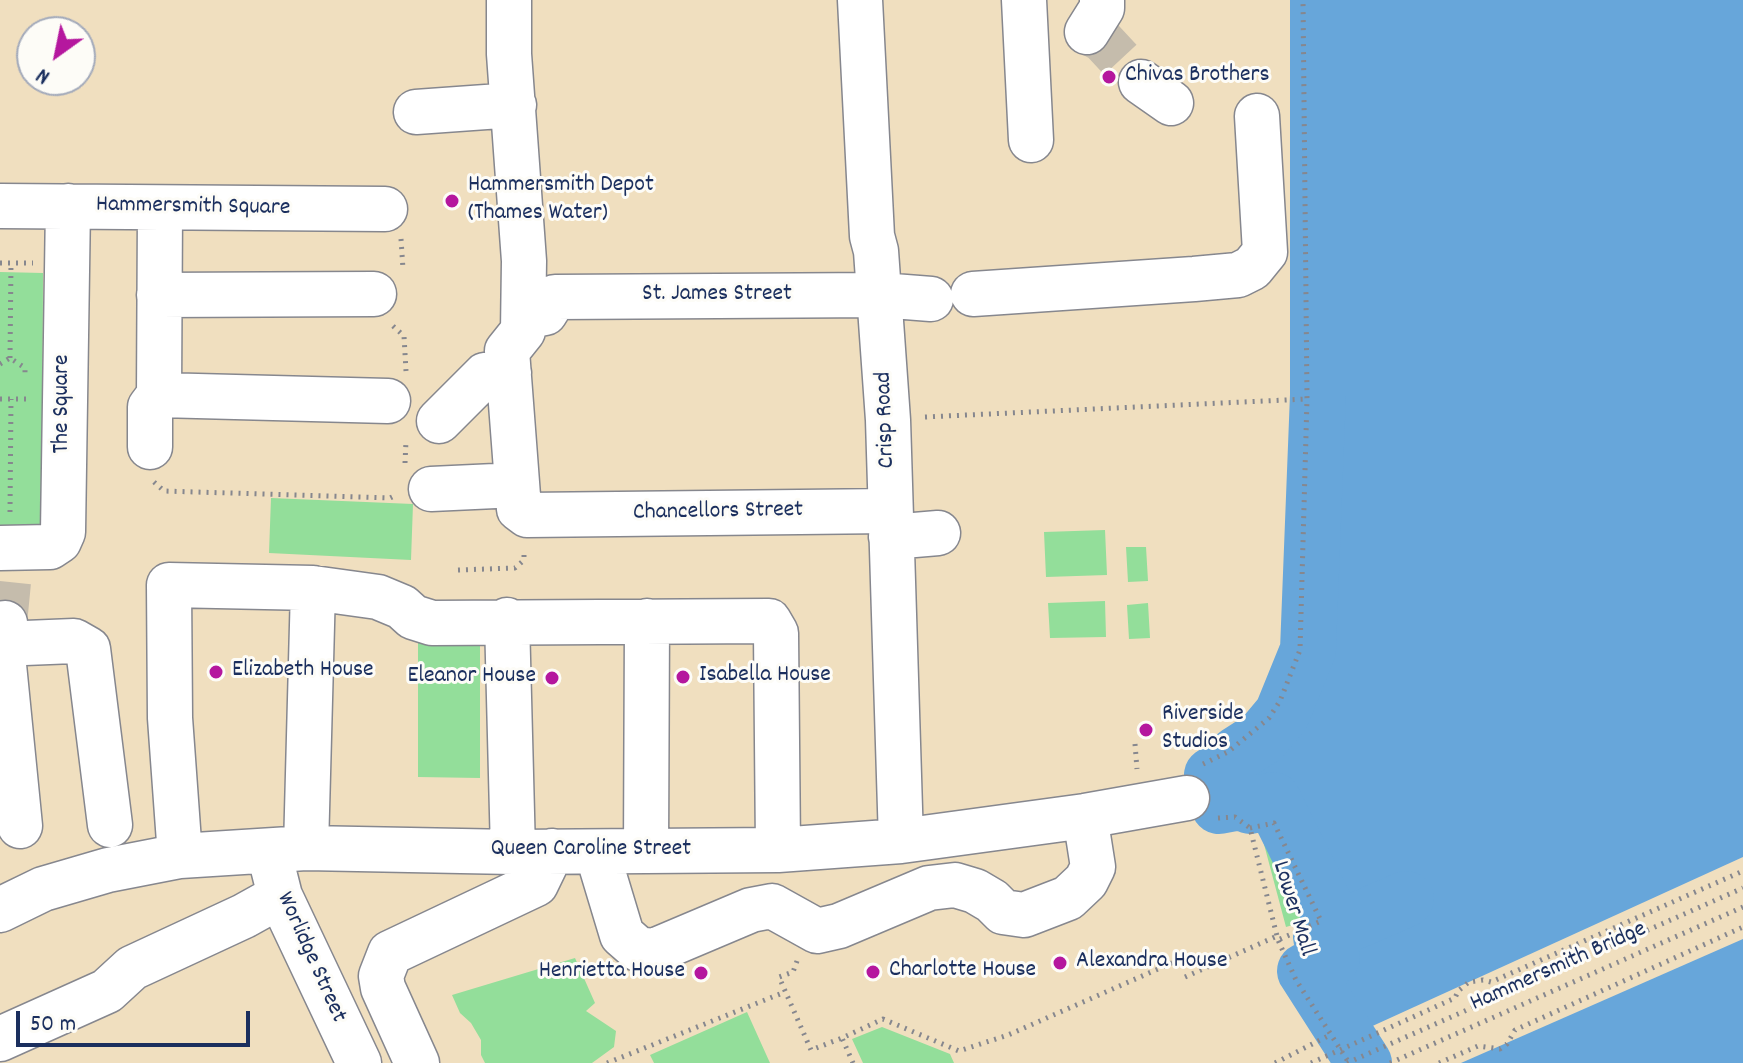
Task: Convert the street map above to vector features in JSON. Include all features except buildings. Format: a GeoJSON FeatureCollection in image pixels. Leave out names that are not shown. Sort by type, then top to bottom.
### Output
{"type":"FeatureCollection","features":[{"type":"Feature","properties":{"kind":"street"},"geometry":{"type":"LineString","coordinates":[[509,0],[509,54],[524,261],[540,307],[507,351],[530,505]]}},
{"type":"Feature","properties":{"kind":"street","name":"Crisp Road"},"geometry":{"type":"LineString","coordinates":[[860,0],[872,236],[880,295],[888,420],[901,841]]}},
{"type":"Feature","properties":{"kind":"street"},"geometry":{"type":"LineString","coordinates":[[1024,0],[1031,140]]}},
{"type":"Feature","properties":{"kind":"street"},"geometry":{"type":"LineString","coordinates":[[416,112],[514,105]]}},
{"type":"Feature","properties":{"kind":"street","name":"St. James Street"},"geometry":{"type":"LineString","coordinates":[[540,307],[880,295],[952,296],[1238,275],[1252,268],[1265,252],[1257,116]]}},
{"type":"Feature","properties":{"kind":"street","name":"Hammersmith Square"},"geometry":{"type":"LineString","coordinates":[[0,206],[385,209]]}},
{"type":"Feature","properties":{"kind":"street","name":"The Square"},"geometry":{"type":"LineString","coordinates":[[5,598],[50,547],[59,541],[63,532],[63,367],[68,206]]}},
{"type":"Feature","properties":{"kind":"street"},"geometry":{"type":"LineString","coordinates":[[150,447],[150,407],[159,395],[160,209]]}},
{"type":"Feature","properties":{"kind":"street"},"geometry":{"type":"LineString","coordinates":[[159,295],[374,294]]}},
{"type":"Feature","properties":{"kind":"street"},"geometry":{"type":"LineString","coordinates":[[439,421],[485,375],[509,373]]}},
{"type":"Feature","properties":{"kind":"street"},"geometry":{"type":"LineString","coordinates":[[159,395],[388,401]]}},
{"type":"Feature","properties":{"kind":"street","name":"Chancellors Street"},"geometry":{"type":"LineString","coordinates":[[431,489],[530,505],[890,524],[938,533]]}},
{"type":"Feature","properties":{"kind":"street"},"geometry":{"type":"LineString","coordinates":[[180,856],[170,718],[169,585],[313,588],[378,597],[402,607],[413,617],[432,623],[507,620],[769,621],[776,633],[778,850]]}},
{"type":"Feature","properties":{"kind":"street","name":"Worlidge Street"},"geometry":{"type":"LineString","coordinates":[[313,588],[288,849],[280,896],[359,1063]]}},
{"type":"Feature","properties":{"kind":"street"},"geometry":{"type":"LineString","coordinates":[[5,598],[88,649],[110,825]]}},
{"type":"Feature","properties":{"kind":"street"},"geometry":{"type":"LineString","coordinates":[[5,598],[4,665],[10,827],[27,829],[32,836],[43,889]]}},
{"type":"Feature","properties":{"kind":"street"},"geometry":{"type":"LineString","coordinates":[[417,1063],[383,988],[381,976],[390,953],[536,884],[507,620]]}},
{"type":"Feature","properties":{"kind":"street"},"geometry":{"type":"LineString","coordinates":[[646,851],[647,621]]}},
{"type":"Feature","properties":{"kind":"street","name":"Queen Caroline Street"},"geometry":{"type":"LineString","coordinates":[[0,910],[43,889],[108,870],[180,856],[288,849],[533,852],[778,850],[901,841],[1094,814],[1188,806]]}},
{"type":"Feature","properties":{"kind":"street"},"geometry":{"type":"LineString","coordinates":[[597,852],[622,935],[638,949],[654,951],[751,910],[772,906],[817,931],[839,926],[929,888],[955,885],[975,891],[1003,912],[1024,915],[1068,898],[1086,881],[1093,867],[1094,814]]}},
{"type":"Feature","properties":{"kind":"street"},"geometry":{"type":"LineString","coordinates":[[0,1039],[107,991],[132,968],[280,896]]}},
{"type":"Feature","properties":{"kind":"path"},"geometry":{"type":"LineString","coordinates":[[1185,977],[1321,921],[1274,823],[1250,828],[1235,817],[1188,806],[1173,785],[1176,777],[1228,752],[1257,731],[1280,701],[1300,650],[1307,399],[1303,0]]}},
{"type":"Feature","properties":{"kind":"path"},"geometry":{"type":"LineString","coordinates":[[10,358],[11,263]]}},
{"type":"Feature","properties":{"kind":"path"},"geometry":{"type":"LineString","coordinates":[[0,364],[10,358]]}},
{"type":"Feature","properties":{"kind":"path"},"geometry":{"type":"LineString","coordinates":[[10,358],[25,368],[26,399]]}},
{"type":"Feature","properties":{"kind":"path"},"geometry":{"type":"LineString","coordinates":[[5,598],[11,399]]}},
{"type":"Feature","properties":{"kind":"path"},"geometry":{"type":"LineString","coordinates":[[888,420],[1307,399]]}},
{"type":"Feature","properties":{"kind":"path"},"geometry":{"type":"LineString","coordinates":[[458,570],[515,568],[524,560],[530,505]]}},
{"type":"Feature","properties":{"kind":"path","name":"Lower Mall"},"geometry":{"type":"LineString","coordinates":[[1250,828],[1278,938],[1296,980],[1348,1063]]}},
{"type":"Feature","properties":{"kind":"path"},"geometry":{"type":"LineString","coordinates":[[1311,1063],[1455,998],[1469,982],[1491,982],[1743,871]]}},
{"type":"Feature","properties":{"kind":"path"},"geometry":{"type":"LineString","coordinates":[[1348,1063],[1743,888]]}},
{"type":"Feature","properties":{"kind":"path","name":"Hammersmith Bridge"},"geometry":{"type":"LineString","coordinates":[[1390,1063],[1743,907]]}},
{"type":"Feature","properties":{"kind":"path"},"geometry":{"type":"LineString","coordinates":[[809,926],[793,972],[779,977],[811,1050],[883,1019],[959,1051],[1008,1035],[1174,962]]}},
{"type":"Feature","properties":{"kind":"path"},"geometry":{"type":"LineString","coordinates":[[1439,1063],[1478,1046],[1500,1049],[1515,1030],[1743,927]]}},
{"type":"Feature","properties":{"kind":"path"},"geometry":{"type":"LineString","coordinates":[[607,1063],[785,992]]}},
{"type":"Feature","properties":{"kind":"path"},"geometry":{"type":"LineString","coordinates":[[1275,1063],[1330,1035]]}},
{"type":"Feature","properties":{"kind":"path"},"geometry":{"type":"LineString","coordinates":[[842,1038],[853,1063]]}},
{"type":"Feature","properties":{"kind":"green space"},"geometry":{"type":"Polygon","coordinates":[[[0,272],[43,273],[42,528],[0,528],[0,272]]]}},
{"type":"Feature","properties":{"kind":"green space"},"geometry":{"type":"Polygon","coordinates":[[[271,498],[413,504],[411,560],[269,553],[271,498]]]}},
{"type":"Feature","properties":{"kind":"green space"},"geometry":{"type":"Polygon","coordinates":[[[1105,530],[1107,575],[1046,577],[1044,532],[1105,530]]]}},
{"type":"Feature","properties":{"kind":"green space"},"geometry":{"type":"Polygon","coordinates":[[[1126,547],[1146,547],[1148,581],[1128,582],[1126,547]]]}},
{"type":"Feature","properties":{"kind":"green space"},"geometry":{"type":"Polygon","coordinates":[[[1105,601],[1106,637],[1050,638],[1048,603],[1105,601]]]}},
{"type":"Feature","properties":{"kind":"green space"},"geometry":{"type":"Polygon","coordinates":[[[1148,603],[1150,638],[1129,639],[1127,605],[1148,603]]]}},
{"type":"Feature","properties":{"kind":"green space"},"geometry":{"type":"Polygon","coordinates":[[[418,634],[480,637],[480,778],[418,777],[418,634]]]}},
{"type":"Feature","properties":{"kind":"green space"},"geometry":{"type":"Polygon","coordinates":[[[1269,830],[1309,920],[1286,927],[1261,833],[1269,830]]]}},
{"type":"Feature","properties":{"kind":"green space"},"geometry":{"type":"Polygon","coordinates":[[[575,958],[595,1003],[586,1011],[616,1031],[614,1047],[592,1063],[485,1063],[481,1055],[481,1040],[471,1023],[460,1013],[452,995],[575,958]]]}},
{"type":"Feature","properties":{"kind":"green space"},"geometry":{"type":"Polygon","coordinates":[[[747,1012],[770,1063],[654,1063],[650,1055],[747,1012]]]}},
{"type":"Feature","properties":{"kind":"green space"},"geometry":{"type":"Polygon","coordinates":[[[882,1027],[950,1054],[954,1063],[863,1063],[852,1039],[882,1027]]]}},
{"type":"Feature","properties":{"kind":"water"},"geometry":{"type":"Polygon","coordinates":[[[1318,0],[1743,0],[1743,1063],[1364,1063],[1330,1013],[1332,958],[1321,937],[1337,929],[1273,800],[1250,806],[1246,802],[1219,806],[1212,775],[1224,771],[1237,754],[1262,738],[1282,714],[1308,650],[1318,395],[1318,0]]]}},
{"type":"Feature","properties":{"kind":"pier"},"geometry":{"type":"Polygon","coordinates":[[[1743,857],[1743,939],[1461,1063],[1359,1063],[1344,1039],[1743,857]]]}},
{"type":"Feature","properties":{"kind":"waterway"},"geometry":{"type":"LineString","coordinates":[[1318,0],[1318,395],[1308,650],[1282,714],[1262,738],[1237,754],[1224,772],[1212,775],[1219,806],[1246,801],[1250,806],[1273,800],[1337,929],[1406,899]]}},
{"type":"Feature","properties":{"kind":"waterway"},"geometry":{"type":"LineString","coordinates":[[1357,920],[1321,937],[1332,958],[1305,971],[1364,1063]]}},
{"type":"Feature","properties":{"kind":"tunnel"},"geometry":{"type":"LineString","coordinates":[[1087,32],[1102,40],[1141,82]]}},
{"type":"Feature","properties":{"kind":"tunnel"},"geometry":{"type":"LineString","coordinates":[[5,623],[9,582]]}},
{"type":"Feature","properties":{"kind":"place","name":"Chivas Brothers"},"geometry":{"type":"Point","coordinates":[1109,77]}},
{"type":"Feature","properties":{"kind":"place","name":"Hammersmith Depot (Thames Water)"},"geometry":{"type":"Point","coordinates":[452,201]}},
{"type":"Feature","properties":{"kind":"place","name":"Elizabeth House"},"geometry":{"type":"Point","coordinates":[216,672]}},
{"type":"Feature","properties":{"kind":"place","name":"Isabella House"},"geometry":{"type":"Point","coordinates":[683,677]}},
{"type":"Feature","properties":{"kind":"place","name":"Eleanor House"},"geometry":{"type":"Point","coordinates":[552,678]}},
{"type":"Feature","properties":{"kind":"place","name":"Riverside Studios"},"geometry":{"type":"Point","coordinates":[1146,730]}},
{"type":"Feature","properties":{"kind":"place","name":"Alexandra House"},"geometry":{"type":"Point","coordinates":[1060,963]}},
{"type":"Feature","properties":{"kind":"place","name":"Charlotte House"},"geometry":{"type":"Point","coordinates":[873,972]}},
{"type":"Feature","properties":{"kind":"place","name":"Henrietta House"},"geometry":{"type":"Point","coordinates":[701,973]}}]}
